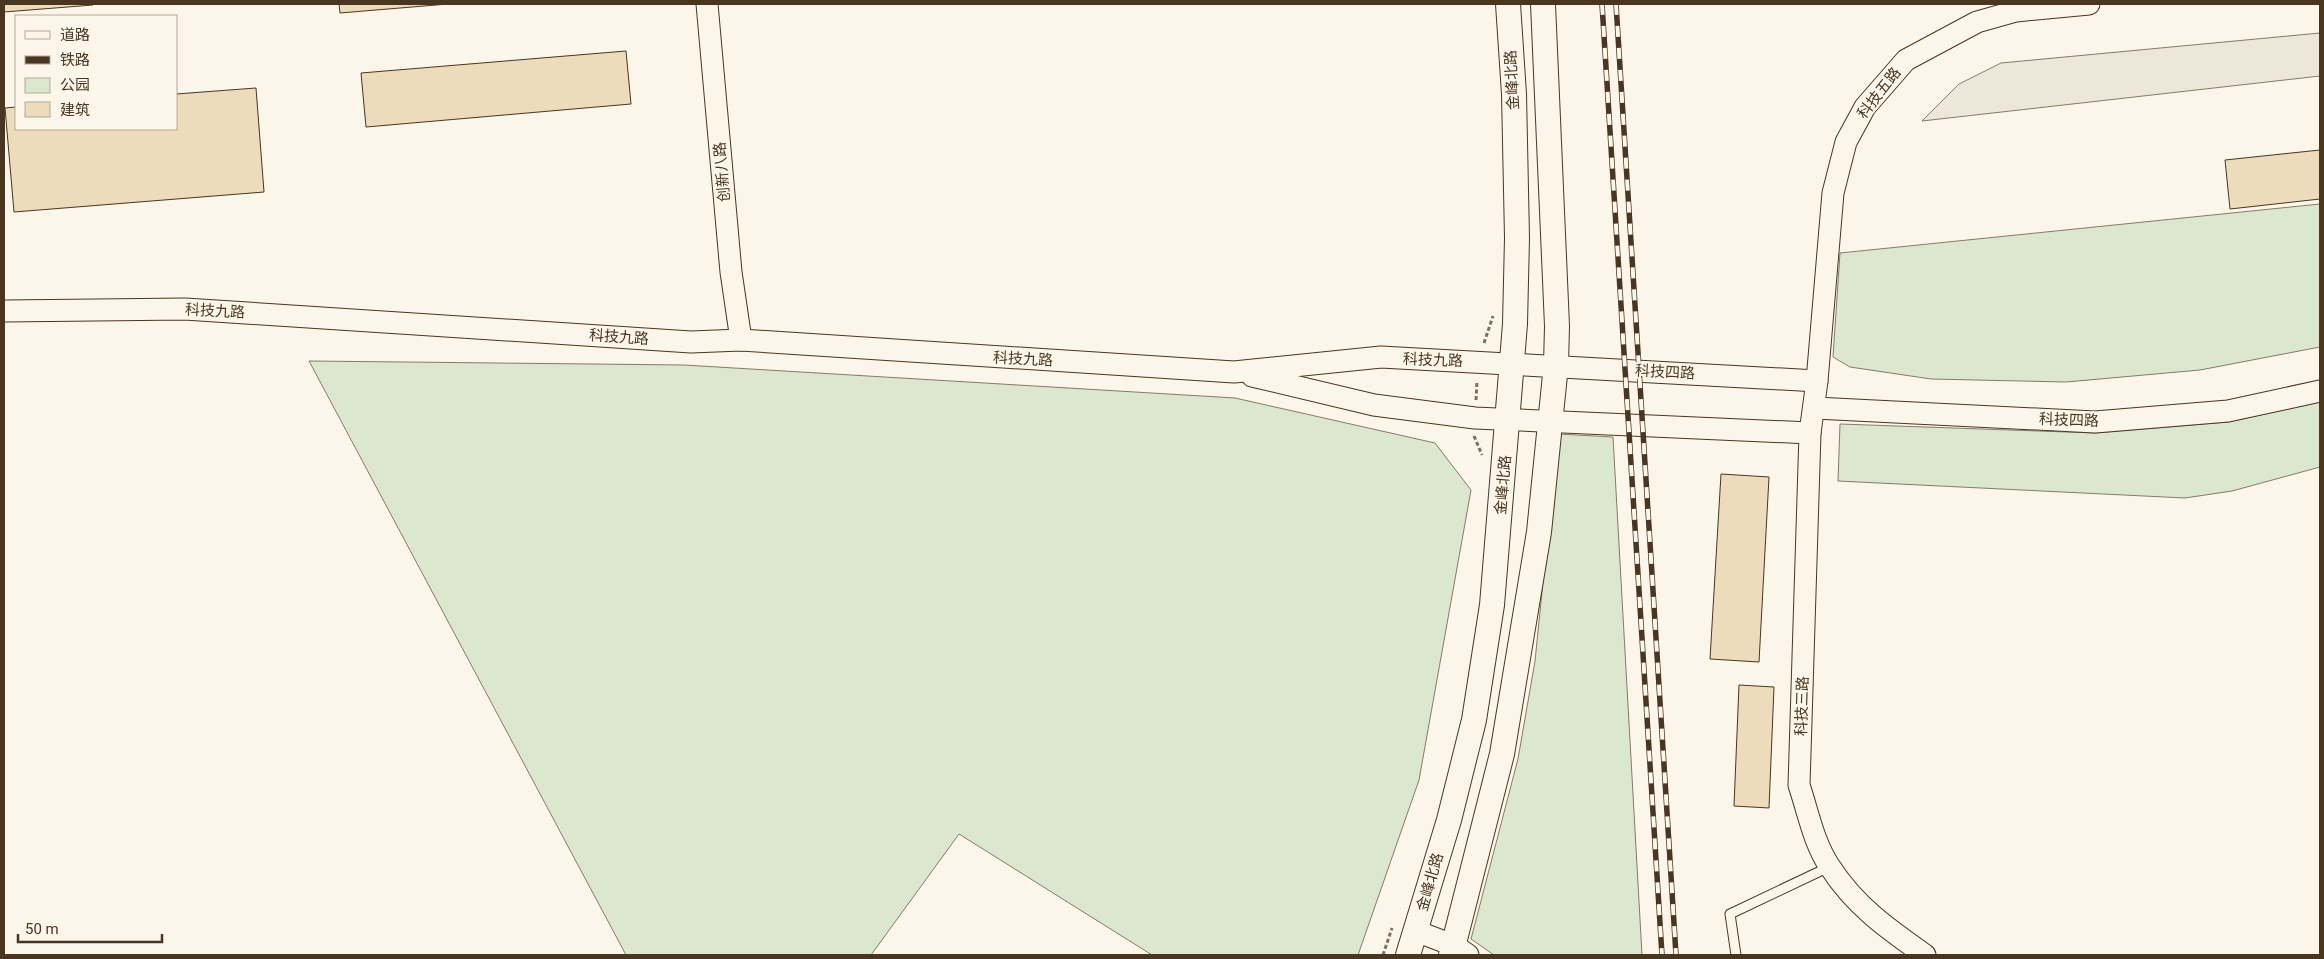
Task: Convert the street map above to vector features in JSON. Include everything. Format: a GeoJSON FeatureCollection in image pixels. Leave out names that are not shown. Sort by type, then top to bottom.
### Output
{"type":"FeatureCollection","features":[{"type":"Feature","properties":{"kind":"main road","name":"金峰北路"},"geometry":{"type":"LineString","coordinates":[[1408,955],[1449,820],[1474,720],[1492,605],[1513,364],[1517,238],[1514,94],[1508,4]]}},
{"type":"Feature","properties":{"kind":"main road"},"geometry":{"type":"LineString","coordinates":[[1458,952],[1502,754],[1539,532],[1556,365],[1557,326],[1543,4]]}},
{"type":"Feature","properties":{"kind":"street","name":"创新八路"},"geometry":{"type":"LineString","coordinates":[[707,4],[731,272],[741,340]]}},
{"type":"Feature","properties":{"kind":"street","name":"科技五路"},"geometry":{"type":"LineString","coordinates":[[1815,408],[1833,193],[1846,142],[1865,107],[1906,60],[1977,22],[2016,11],[2090,4]]}},
{"type":"Feature","properties":{"kind":"street","name":"科技九路"},"geometry":{"type":"LineString","coordinates":[[4,311],[185,309],[691,342],[741,340],[1234,372],[1382,357],[1513,364]]}},
{"type":"Feature","properties":{"kind":"street","name":"科技四路"},"geometry":{"type":"LineString","coordinates":[[1513,364],[1817,381]]}},
{"type":"Feature","properties":{"kind":"street","name":"科技九路"},"geometry":{"type":"LineString","coordinates":[[1234,372],[1374,405],[1475,418],[1508,419]]}},
{"type":"Feature","properties":{"kind":"street","name":"科技四路"},"geometry":{"type":"LineString","coordinates":[[1815,408],[2095,422],[2228,411],[2320,391]]}},
{"type":"Feature","properties":{"kind":"street","name":"科技三路"},"geometry":{"type":"LineString","coordinates":[[1815,408],[1810,433],[1800,785],[1814,832],[1829,867],[1868,914],[1925,955]]}},
{"type":"Feature","properties":{"kind":"street"},"geometry":{"type":"LineString","coordinates":[[1508,419],[1550,423],[1810,433]]}},
{"type":"Feature","properties":{"kind":"street"},"geometry":{"type":"LineString","coordinates":[[1416,931],[1458,952]]}},
{"type":"Feature","properties":{"kind":"lane"},"geometry":{"type":"LineString","coordinates":[[1736,955],[1730,914],[1829,867]]}},
{"type":"Feature","properties":{"kind":"path"},"geometry":{"type":"LineString","coordinates":[[1485,460],[1474,439],[1478,361],[1495,308]]}},
{"type":"Feature","properties":{"kind":"path"},"geometry":{"type":"LineString","coordinates":[[1383,955],[1395,920]]}},
{"type":"Feature","properties":{"kind":"green space"},"geometry":{"type":"Polygon","coordinates":[[[2320,204],[2320,347],[2200,370],[2066,382],[1931,379],[1850,367],[1833,357],[1840,253],[2320,204]]]}},
{"type":"Feature","properties":{"kind":"green space"},"geometry":{"type":"Polygon","coordinates":[[[309,361],[684,365],[1235,398],[1435,443],[1471,490],[1419,780],[1358,955],[1152,955],[959,834],[871,955],[626,955],[309,361]]]}},
{"type":"Feature","properties":{"kind":"green space"},"geometry":{"type":"Polygon","coordinates":[[[2320,402],[2320,467],[2232,491],[2185,498],[1838,481],[1840,424],[2095,433],[2228,422],[2320,402]]]}},
{"type":"Feature","properties":{"kind":"green space"},"geometry":{"type":"Polygon","coordinates":[[[1558,434],[1613,437],[1642,955],[1494,955],[1471,939],[1518,759],[1535,661],[1558,434]]]}},
{"type":"Feature","properties":{"kind":"shaded area"},"geometry":{"type":"Polygon","coordinates":[[[2320,33],[2320,76],[1922,121],[1959,84],[2001,63],[2320,33]]]}},
{"type":"Feature","properties":{"kind":"building"},"geometry":{"type":"Polygon","coordinates":[[[4,4],[93,4],[93,5],[4,12],[4,4]]]}},
{"type":"Feature","properties":{"kind":"building"},"geometry":{"type":"Polygon","coordinates":[[[339,4],[448,4],[340,13],[339,4]]]}},
{"type":"Feature","properties":{"kind":"building"},"geometry":{"type":"Polygon","coordinates":[[[626,51],[631,104],[366,127],[361,73],[626,51]]]}},
{"type":"Feature","properties":{"kind":"building"},"geometry":{"type":"Polygon","coordinates":[[[256,88],[264,192],[14,212],[5,108],[15,107],[15,130],[178,130],[178,94],[256,88]]]}},
{"type":"Feature","properties":{"kind":"building"},"geometry":{"type":"Polygon","coordinates":[[[2320,150],[2320,199],[2230,209],[2225,160],[2320,150]]]}},
{"type":"Feature","properties":{"kind":"building"},"geometry":{"type":"Polygon","coordinates":[[[1721,474],[1769,477],[1759,662],[1710,659],[1721,474]]]}},
{"type":"Feature","properties":{"kind":"building"},"geometry":{"type":"Polygon","coordinates":[[[1739,685],[1774,687],[1769,808],[1734,806],[1739,685]]]}},
{"type":"Feature","properties":{"kind":"railway"},"geometry":{"type":"LineString","coordinates":[[1602,4],[1662,955]]}},
{"type":"Feature","properties":{"kind":"railway"},"geometry":{"type":"LineString","coordinates":[[1616,4],[1676,955]]}}]}
